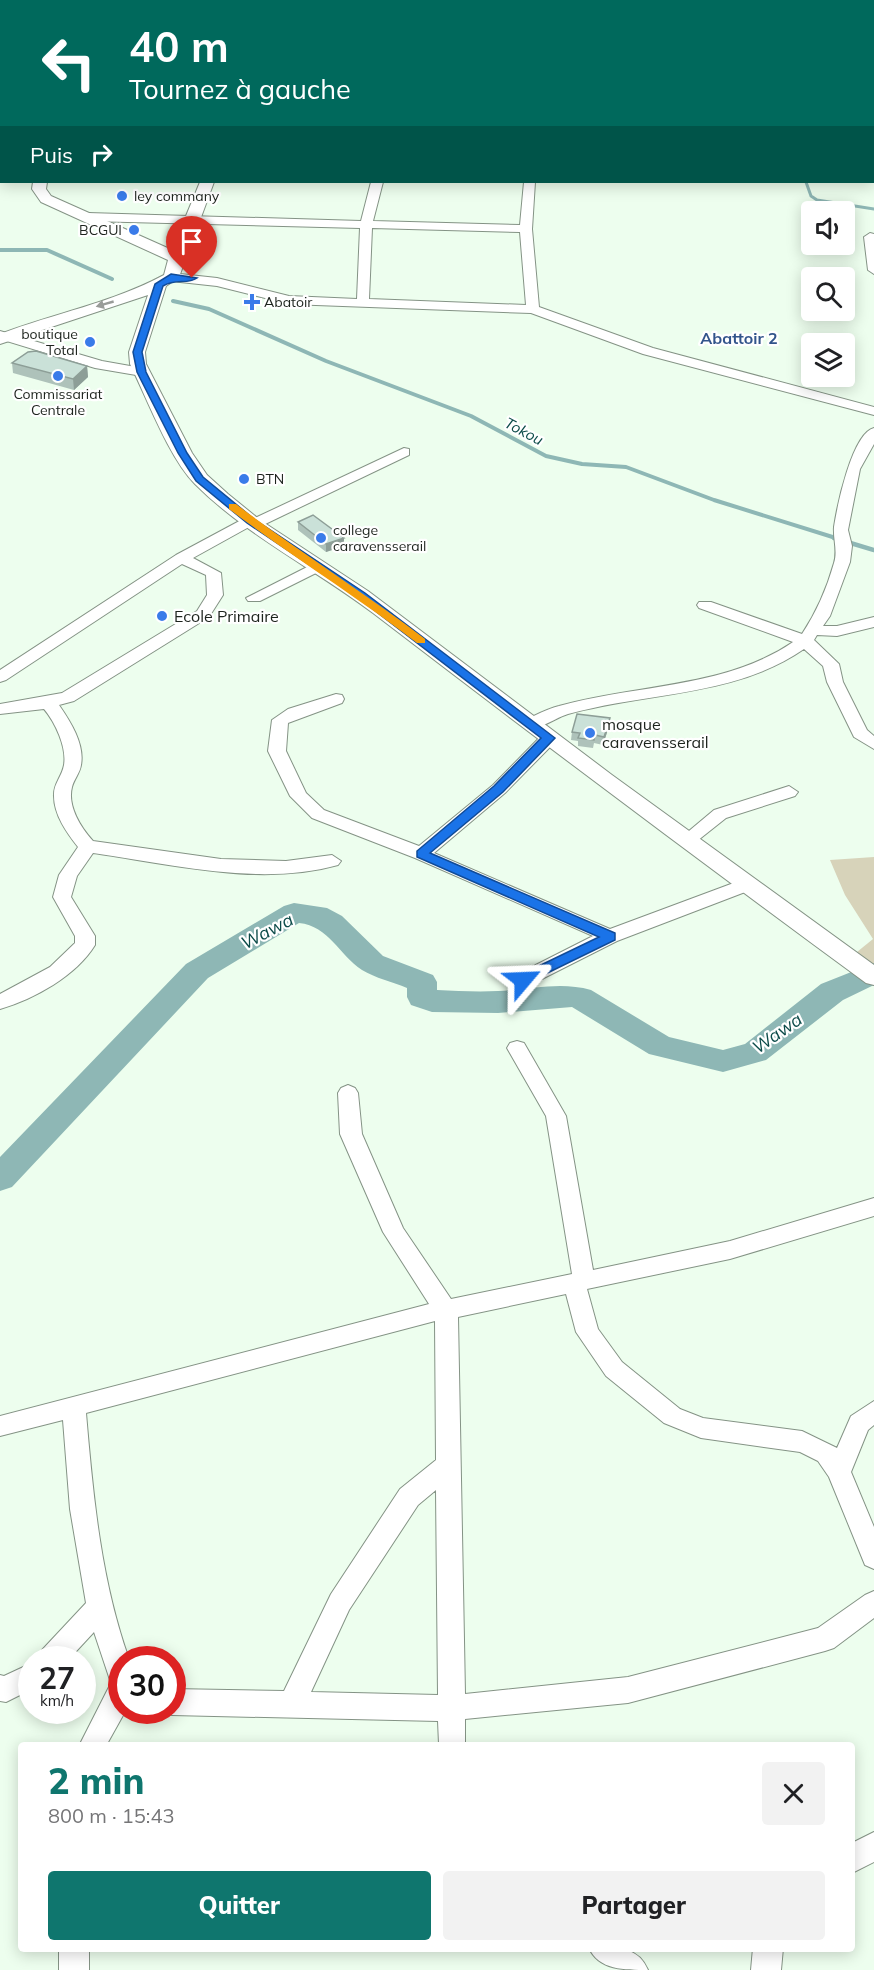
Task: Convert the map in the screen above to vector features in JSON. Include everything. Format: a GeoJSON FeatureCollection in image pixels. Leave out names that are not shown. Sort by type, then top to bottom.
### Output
{"type":"FeatureCollection","features":[{"type":"Feature","properties":{"kind":"main road"},"geometry":{"type":"LineString","coordinates":[[40,183],[39,189],[46,199],[176,258]]}},
{"type":"Feature","properties":{"kind":"main road"},"geometry":{"type":"LineString","coordinates":[[207,183],[165,281],[139,363],[183,453],[200,479],[252,522],[361,595],[686,841],[874,977]]}},
{"type":"Feature","properties":{"kind":"main road"},"geometry":{"type":"LineString","coordinates":[[2,337],[134,296],[165,281]]}},
{"type":"Feature","properties":{"kind":"street"},"geometry":{"type":"LineString","coordinates":[[363,301],[366,225],[376,183]]}},
{"type":"Feature","properties":{"kind":"street"},"geometry":{"type":"LineString","coordinates":[[530,183],[526,230],[533,309]]}},
{"type":"Feature","properties":{"kind":"street"},"geometry":{"type":"LineString","coordinates":[[88,217],[526,230]]}},
{"type":"Feature","properties":{"kind":"street"},"geometry":{"type":"LineString","coordinates":[[870,237],[874,270]]}},
{"type":"Feature","properties":{"kind":"street"},"geometry":{"type":"LineString","coordinates":[[165,281],[216,282],[289,300],[533,309],[648,351],[874,411]]}},
{"type":"Feature","properties":{"kind":"street"},"geometry":{"type":"LineString","coordinates":[[2,337],[100,365],[139,363]]}},
{"type":"Feature","properties":{"kind":"street"},"geometry":{"type":"LineString","coordinates":[[100,365],[139,363]]}},
{"type":"Feature","properties":{"kind":"street"},"geometry":{"type":"LineString","coordinates":[[531,724],[562,710],[709,682],[779,659],[809,636],[822,616],[842,562],[844,546],[841,530],[853,469],[874,432]]}},
{"type":"Feature","properties":{"kind":"street"},"geometry":{"type":"LineString","coordinates":[[0,677],[181,558],[252,522],[404,452]]}},
{"type":"Feature","properties":{"kind":"street"},"geometry":{"type":"LineString","coordinates":[[0,709],[48,703],[69,697],[203,614],[215,595],[213,573],[181,558]]}},
{"type":"Feature","properties":{"kind":"street"},"geometry":{"type":"LineString","coordinates":[[254,598],[317,567]]}},
{"type":"Feature","properties":{"kind":"street"},"geometry":{"type":"LineString","coordinates":[[705,605],[809,636],[874,622]]}},
{"type":"Feature","properties":{"kind":"street"},"geometry":{"type":"LineString","coordinates":[[809,636],[831,664],[835,682],[860,733],[874,744]]}},
{"type":"Feature","properties":{"kind":"street"},"geometry":{"type":"LineString","coordinates":[[336,699],[280,720],[277,752],[299,796],[318,814],[421,854],[610,936]]}},
{"type":"Feature","properties":{"kind":"street"},"geometry":{"type":"LineString","coordinates":[[48,703],[56,711],[73,765],[63,788],[61,800],[82,840],[88,846],[221,864],[286,867],[332,861]]}},
{"type":"Feature","properties":{"kind":"street"},"geometry":{"type":"LineString","coordinates":[[421,854],[499,789],[549,738]]}},
{"type":"Feature","properties":{"kind":"street"},"geometry":{"type":"LineString","coordinates":[[686,841],[720,814],[789,792]]}},
{"type":"Feature","properties":{"kind":"street"},"geometry":{"type":"LineString","coordinates":[[0,1002],[47,981],[73,960],[85,945],[85,936],[62,897],[68,875],[88,846]]}},
{"type":"Feature","properties":{"kind":"street"},"geometry":{"type":"LineString","coordinates":[[523,980],[610,936],[746,885]]}},
{"type":"Feature","properties":{"kind":"street"},"geometry":{"type":"LineString","coordinates":[[517,1048],[556,1116],[588,1332],[614,1369],[672,1416],[701,1428],[802,1442],[827,1453],[839,1473],[874,1557]]}},
{"type":"Feature","properties":{"kind":"street"},"geometry":{"type":"LineString","coordinates":[[348,1093],[351,1134],[394,1232],[446,1310],[452,1742]]}},
{"type":"Feature","properties":{"kind":"street"},"geometry":{"type":"LineString","coordinates":[[0,1426],[446,1310],[730,1251],[874,1206]]}},
{"type":"Feature","properties":{"kind":"street"},"geometry":{"type":"LineString","coordinates":[[74,1406],[80,1502],[109,1646]]}},
{"type":"Feature","properties":{"kind":"street"},"geometry":{"type":"LineString","coordinates":[[839,1473],[859,1423],[874,1411]]}},
{"type":"Feature","properties":{"kind":"street"},"geometry":{"type":"LineString","coordinates":[[292,1704],[340,1602],[410,1497],[447,1467]]}},
{"type":"Feature","properties":{"kind":"street"},"geometry":{"type":"LineString","coordinates":[[186,1702],[450,1708],[628,1690],[825,1639],[874,1603]]}},
{"type":"Feature","properties":{"kind":"street"},"geometry":{"type":"LineString","coordinates":[[63,1646],[101,1606]]}},
{"type":"Feature","properties":{"kind":"street"},"geometry":{"type":"LineString","coordinates":[[0,1688],[6,1689],[18,1683]]}},
{"type":"Feature","properties":{"kind":"street"},"geometry":{"type":"LineString","coordinates":[[94,1742],[108,1716]]}},
{"type":"Feature","properties":{"kind":"street"},"geometry":{"type":"LineString","coordinates":[[855,1857],[874,1846]]}},
{"type":"Feature","properties":{"kind":"street"},"geometry":{"type":"LineString","coordinates":[[74,1952],[74,1970]]}},
{"type":"Feature","properties":{"kind":"street"},"geometry":{"type":"LineString","coordinates":[[608,1952],[633,1970]]}},
{"type":"Feature","properties":{"kind":"street"},"geometry":{"type":"LineString","coordinates":[[766,1970],[768,1952]]}},
{"type":"Feature","properties":{"kind":"shaded area"},"geometry":{"type":"Polygon","coordinates":[[[874,857],[874,965],[857,952],[873,939],[845,895],[830,860],[874,857]]]}},
{"type":"Feature","properties":{"kind":"building"},"geometry":{"type":"Polygon","coordinates":[[[36,351],[87,366],[73,379],[12,363],[28,352],[36,351]]]}},
{"type":"Feature","properties":{"kind":"building"},"geometry":{"type":"Polygon","coordinates":[[[313,515],[344,538],[326,544],[298,522],[313,515]]]}},
{"type":"Feature","properties":{"kind":"building"},"geometry":{"type":"Polygon","coordinates":[[[577,714],[610,718],[604,737],[595,735],[594,740],[578,738],[580,733],[572,732],[577,714]]]}},
{"type":"Feature","properties":{"kind":"waterway"},"geometry":{"type":"LineString","coordinates":[[806,183],[811,196],[817,200],[874,209]]}},
{"type":"Feature","properties":{"kind":"waterway"},"geometry":{"type":"LineString","coordinates":[[0,250],[47,250],[112,279]]}},
{"type":"Feature","properties":{"kind":"waterway","name":"Tokou"},"geometry":{"type":"LineString","coordinates":[[173,301],[209,309],[326,361],[471,416],[546,456],[582,464],[626,467],[714,500],[839,539]]}},
{"type":"Feature","properties":{"kind":"waterway","name":"Tokou"},"geometry":{"type":"LineString","coordinates":[[834,538],[874,550]]}},
{"type":"Feature","properties":{"kind":"waterway","name":"Wawa"},"geometry":{"type":"LineString","coordinates":[[0,1178],[197,971],[294,913],[317,915],[332,923],[373,963],[422,982],[422,997],[432,1001],[498,1002],[565,995],[580,998],[660,1046],[723,1061],[755,1052],[832,992],[874,973]]}},
{"type":"Feature","properties":{"kind":"slow traffic"},"geometry":{"type":"LineString","coordinates":[[232,506],[270,535],[361,595],[421,641]]}},
{"type":"Feature","properties":{"kind":"place","name":"ley commany"},"geometry":{"type":"Point","coordinates":[122,196]}},
{"type":"Feature","properties":{"kind":"place","name":"BCGUI"},"geometry":{"type":"Point","coordinates":[134,230]}},
{"type":"Feature","properties":{"kind":"place","name":"Abatoir"},"geometry":{"type":"Point","coordinates":[252,302]}},
{"type":"Feature","properties":{"kind":"place","name":"boutique Total"},"geometry":{"type":"Point","coordinates":[90,342]}},
{"type":"Feature","properties":{"kind":"place","name":"Commissariat Centrale"},"geometry":{"type":"Point","coordinates":[58,376]}},
{"type":"Feature","properties":{"kind":"place","name":"BTN"},"geometry":{"type":"Point","coordinates":[244,479]}},
{"type":"Feature","properties":{"kind":"place","name":"college caravensserail"},"geometry":{"type":"Point","coordinates":[321,538]}},
{"type":"Feature","properties":{"kind":"place","name":"Ecole Primaire"},"geometry":{"type":"Point","coordinates":[162,616]}},
{"type":"Feature","properties":{"kind":"place","name":"mosque caravensserail"},"geometry":{"type":"Point","coordinates":[590,733]}},
{"type":"Feature","properties":{"kind":"district","name":"Abattoir 2"},"geometry":{"type":"Point","coordinates":[739,338]}},
{"type":"Feature","properties":{"kind":"route"},"geometry":{"type":"LineString","coordinates":[[192,278],[171,277],[159,284],[137,352],[138,364],[183,453],[200,479],[250,521],[361,595],[549,738],[499,789],[421,854],[610,936],[523,980]]}}]}
